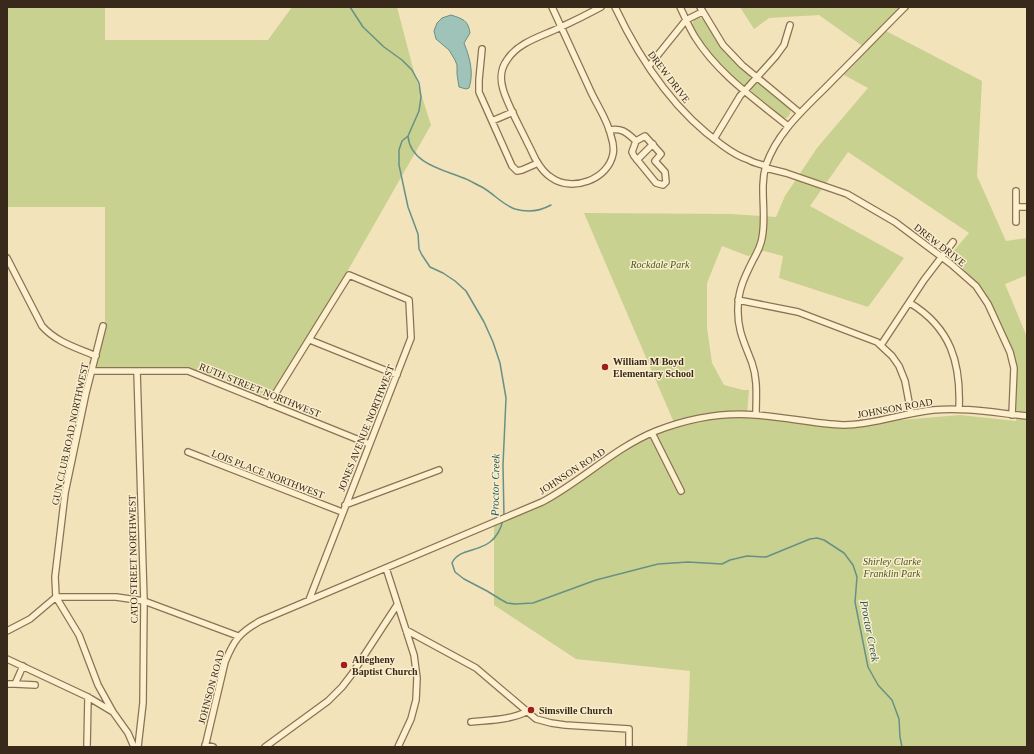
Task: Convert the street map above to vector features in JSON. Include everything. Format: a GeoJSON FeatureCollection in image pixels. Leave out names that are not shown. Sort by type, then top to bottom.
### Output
{"type":"FeatureCollection","features":[{"type":"Feature","properties":{"kind":"street"},"geometry":{"type":"LineString","coordinates":[[552,7],[561,27],[609,130],[613,144],[613,154],[606,169],[598,176],[579,184],[558,182],[543,172],[503,89],[502,71],[506,60],[519,47],[561,27],[601,7]]}},
{"type":"Feature","properties":{"kind":"street","name":"DREW DRIVE"},"geometry":{"type":"LineString","coordinates":[[616,7],[628,33],[674,101],[692,120],[714,139],[747,160],[786,172],[846,194],[895,222],[941,256],[976,286],[988,304],[1010,352],[1014,368],[1012,414]]}},
{"type":"Feature","properties":{"kind":"street"},"geometry":{"type":"LineString","coordinates":[[680,7],[695,37],[720,70],[788,126]]}},
{"type":"Feature","properties":{"kind":"street"},"geometry":{"type":"LineString","coordinates":[[756,414],[756,378],[740,333],[738,320],[738,300],[743,281],[762,239],[764,222],[763,182],[766,167],[772,151],[788,126],[905,7]]}},
{"type":"Feature","properties":{"kind":"street"},"geometry":{"type":"LineString","coordinates":[[649,66],[686,20],[701,10],[723,45],[756,76],[800,113]]}},
{"type":"Feature","properties":{"kind":"street"},"geometry":{"type":"LineString","coordinates":[[714,139],[744,91],[784,45],[790,25]]}},
{"type":"Feature","properties":{"kind":"street"},"geometry":{"type":"LineString","coordinates":[[482,49],[478,87],[512,166],[517,171],[538,163]]}},
{"type":"Feature","properties":{"kind":"street"},"geometry":{"type":"LineString","coordinates":[[492,121],[513,112]]}},
{"type":"Feature","properties":{"kind":"street"},"geometry":{"type":"LineString","coordinates":[[609,130],[619,128],[636,141]]}},
{"type":"Feature","properties":{"kind":"street"},"geometry":{"type":"LineString","coordinates":[[645,136],[653,144],[661,154],[655,161],[665,172],[666,182],[663,185],[656,183],[632,152],[636,141],[645,136]]}},
{"type":"Feature","properties":{"kind":"street"},"geometry":{"type":"LineString","coordinates":[[637,160],[653,144]]}},
{"type":"Feature","properties":{"kind":"street"},"geometry":{"type":"LineString","coordinates":[[1016,191],[1016,222]]}},
{"type":"Feature","properties":{"kind":"street"},"geometry":{"type":"LineString","coordinates":[[1016,207],[1027,207]]}},
{"type":"Feature","properties":{"kind":"street"},"geometry":{"type":"LineString","coordinates":[[881,345],[924,280],[952,242]]}},
{"type":"Feature","properties":{"kind":"street","name":"GUN CLUB ROAD NORTHWEST"},"geometry":{"type":"LineString","coordinates":[[7,258],[42,326],[48,333],[96,356],[86,393],[65,494],[55,577],[56,596],[79,635],[98,685],[113,712]]}},
{"type":"Feature","properties":{"kind":"street","name":"JONES AVENUE NORTHWEST"},"geometry":{"type":"LineString","coordinates":[[309,600],[411,338],[409,300],[349,275],[310,340]]}},
{"type":"Feature","properties":{"kind":"street"},"geometry":{"type":"LineString","coordinates":[[738,300],[798,312],[852,332],[881,345],[892,356],[901,370],[911,414]]}},
{"type":"Feature","properties":{"kind":"street"},"geometry":{"type":"LineString","coordinates":[[910,303],[923,312],[934,323],[949,345],[955,359],[959,376],[959,409]]}},
{"type":"Feature","properties":{"kind":"street"},"geometry":{"type":"LineString","coordinates":[[96,356],[103,326]]}},
{"type":"Feature","properties":{"kind":"street"},"geometry":{"type":"LineString","coordinates":[[269,404],[310,340],[397,375]]}},
{"type":"Feature","properties":{"kind":"street","name":"RUTH STREET NORTHWEST"},"geometry":{"type":"LineString","coordinates":[[92,371],[188,371],[370,444]]}},
{"type":"Feature","properties":{"kind":"street","name":"CATO STREET NORTHWEST"},"geometry":{"type":"LineString","coordinates":[[137,371],[144,601],[143,703],[138,747]]}},
{"type":"Feature","properties":{"kind":"street","name":"JOHNSON ROAD"},"geometry":{"type":"LineString","coordinates":[[205,746],[225,662],[230,649],[238,636],[260,620],[500,520],[554,495],[620,450],[652,433],[704,417],[731,414],[756,414],[844,425],[869,423],[934,410],[959,409],[1027,416]]}},
{"type":"Feature","properties":{"kind":"street"},"geometry":{"type":"LineString","coordinates":[[652,433],[681,491]]}},
{"type":"Feature","properties":{"kind":"street","name":"LOIS PLACE NORTHWEST"},"geometry":{"type":"LineString","coordinates":[[188,452],[342,512]]}},
{"type":"Feature","properties":{"kind":"street"},"geometry":{"type":"LineString","coordinates":[[345,505],[439,470]]}},
{"type":"Feature","properties":{"kind":"street"},"geometry":{"type":"LineString","coordinates":[[386,568],[414,655],[417,678],[416,700],[411,719],[398,747]]}},
{"type":"Feature","properties":{"kind":"street"},"geometry":{"type":"LineString","coordinates":[[7,631],[30,618],[56,596],[116,597],[144,601],[238,636]]}},
{"type":"Feature","properties":{"kind":"street"},"geometry":{"type":"LineString","coordinates":[[265,747],[328,700],[342,687],[397,605]]}},
{"type":"Feature","properties":{"kind":"street"},"geometry":{"type":"LineString","coordinates":[[406,630],[476,668],[536,718],[551,723],[565,725],[629,729],[629,747]]}},
{"type":"Feature","properties":{"kind":"street"},"geometry":{"type":"LineString","coordinates":[[7,659],[88,697],[113,712],[128,732],[134,747]]}},
{"type":"Feature","properties":{"kind":"street"},"geometry":{"type":"LineString","coordinates":[[15,684],[23,666]]}},
{"type":"Feature","properties":{"kind":"street"},"geometry":{"type":"LineString","coordinates":[[7,684],[34,685]]}},
{"type":"Feature","properties":{"kind":"street"},"geometry":{"type":"LineString","coordinates":[[88,697],[88,747]]}},
{"type":"Feature","properties":{"kind":"street"},"geometry":{"type":"LineString","coordinates":[[472,722],[500,720],[521,715],[528,711]]}},
{"type":"Feature","properties":{"kind":"street"},"geometry":{"type":"LineString","coordinates":[[205,746],[213,747]]}},
{"type":"Feature","properties":{"kind":"green space"},"geometry":{"type":"Polygon","coordinates":[[[7,7],[105,7],[105,40],[268,40],[292,7],[397,7],[414,72],[431,125],[271,405],[188,373],[92,372],[105,325],[105,207],[7,207],[7,7]]]}},
{"type":"Feature","properties":{"kind":"green space"},"geometry":{"type":"Polygon","coordinates":[[[740,7],[905,7],[886,31],[982,81],[977,176],[1006,241],[1027,238],[1027,275],[1005,284],[1027,337],[1027,747],[687,747],[690,671],[576,659],[494,605],[494,524],[526,510],[610,456],[675,425],[584,213],[731,214],[776,217],[785,196],[817,148],[868,88],[844,75],[868,50],[819,15],[769,18],[754,29],[740,7]],[[848,152],[810,206],[904,258],[868,307],[779,278],[783,256],[764,251],[748,256],[722,246],[707,283],[707,328],[712,363],[724,385],[749,390],[747,414],[854,427],[889,421],[960,415],[1016,421],[1017,368],[1002,325],[978,286],[951,254],[969,233],[848,152]]]}},
{"type":"Feature","properties":{"kind":"green space"},"geometry":{"type":"Polygon","coordinates":[[[698,17],[704,19],[713,35],[750,75],[749,82],[743,85],[737,82],[722,68],[707,49],[692,25],[694,19],[698,17]]]}},
{"type":"Feature","properties":{"kind":"green space"},"geometry":{"type":"Polygon","coordinates":[[[757,82],[791,108],[790,114],[787,118],[782,118],[752,94],[751,88],[757,82]]]}},
{"type":"Feature","properties":{"kind":"water"},"geometry":{"type":"Polygon","coordinates":[[[451,15],[464,21],[468,25],[470,33],[464,43],[470,60],[471,71],[469,88],[466,89],[459,87],[457,65],[455,60],[449,50],[436,39],[434,31],[437,23],[442,18],[451,15]]]}},
{"type":"Feature","properties":{"kind":"waterway","name":"Proctor Creek"},"geometry":{"type":"LineString","coordinates":[[350,7],[363,27],[384,47],[402,60],[412,70],[419,83],[421,97],[419,111],[408,136],[402,141],[399,150],[399,165],[408,207],[418,234],[419,249],[422,255],[430,267],[443,273],[466,291],[484,322],[500,363],[506,398],[503,465],[504,517]]}},
{"type":"Feature","properties":{"kind":"waterway"},"geometry":{"type":"LineString","coordinates":[[408,136],[410,146],[422,160],[430,165],[482,187],[502,202],[515,209],[529,211],[543,209],[551,205]]}},
{"type":"Feature","properties":{"kind":"waterway","name":"Proctor Creek"},"geometry":{"type":"LineString","coordinates":[[503,520],[499,532],[492,540],[485,545],[462,553],[456,557],[452,563],[455,572],[464,579],[507,603],[515,604],[533,603],[596,580],[658,564],[688,562],[722,564],[730,560],[747,556],[766,557],[810,539],[817,538],[824,540],[844,553],[853,565],[857,577],[855,602],[868,667],[878,685],[892,700],[899,719],[902,747]]}},
{"type":"Feature","properties":{"kind":"place","name":"William M Boyd Elementary School"},"geometry":{"type":"Point","coordinates":[605,367]}},
{"type":"Feature","properties":{"kind":"place","name":"Allegheny Baptist Church"},"geometry":{"type":"Point","coordinates":[344,665]}},
{"type":"Feature","properties":{"kind":"place","name":"Simsville Church"},"geometry":{"type":"Point","coordinates":[531,710]}},
{"type":"Feature","properties":{"kind":"park label","name":"Rockdale Park"},"geometry":{"type":"Point","coordinates":[660,264]}},
{"type":"Feature","properties":{"kind":"park label","name":"Shirley Clarke Franklin Park"},"geometry":{"type":"Point","coordinates":[892,566]}}]}
